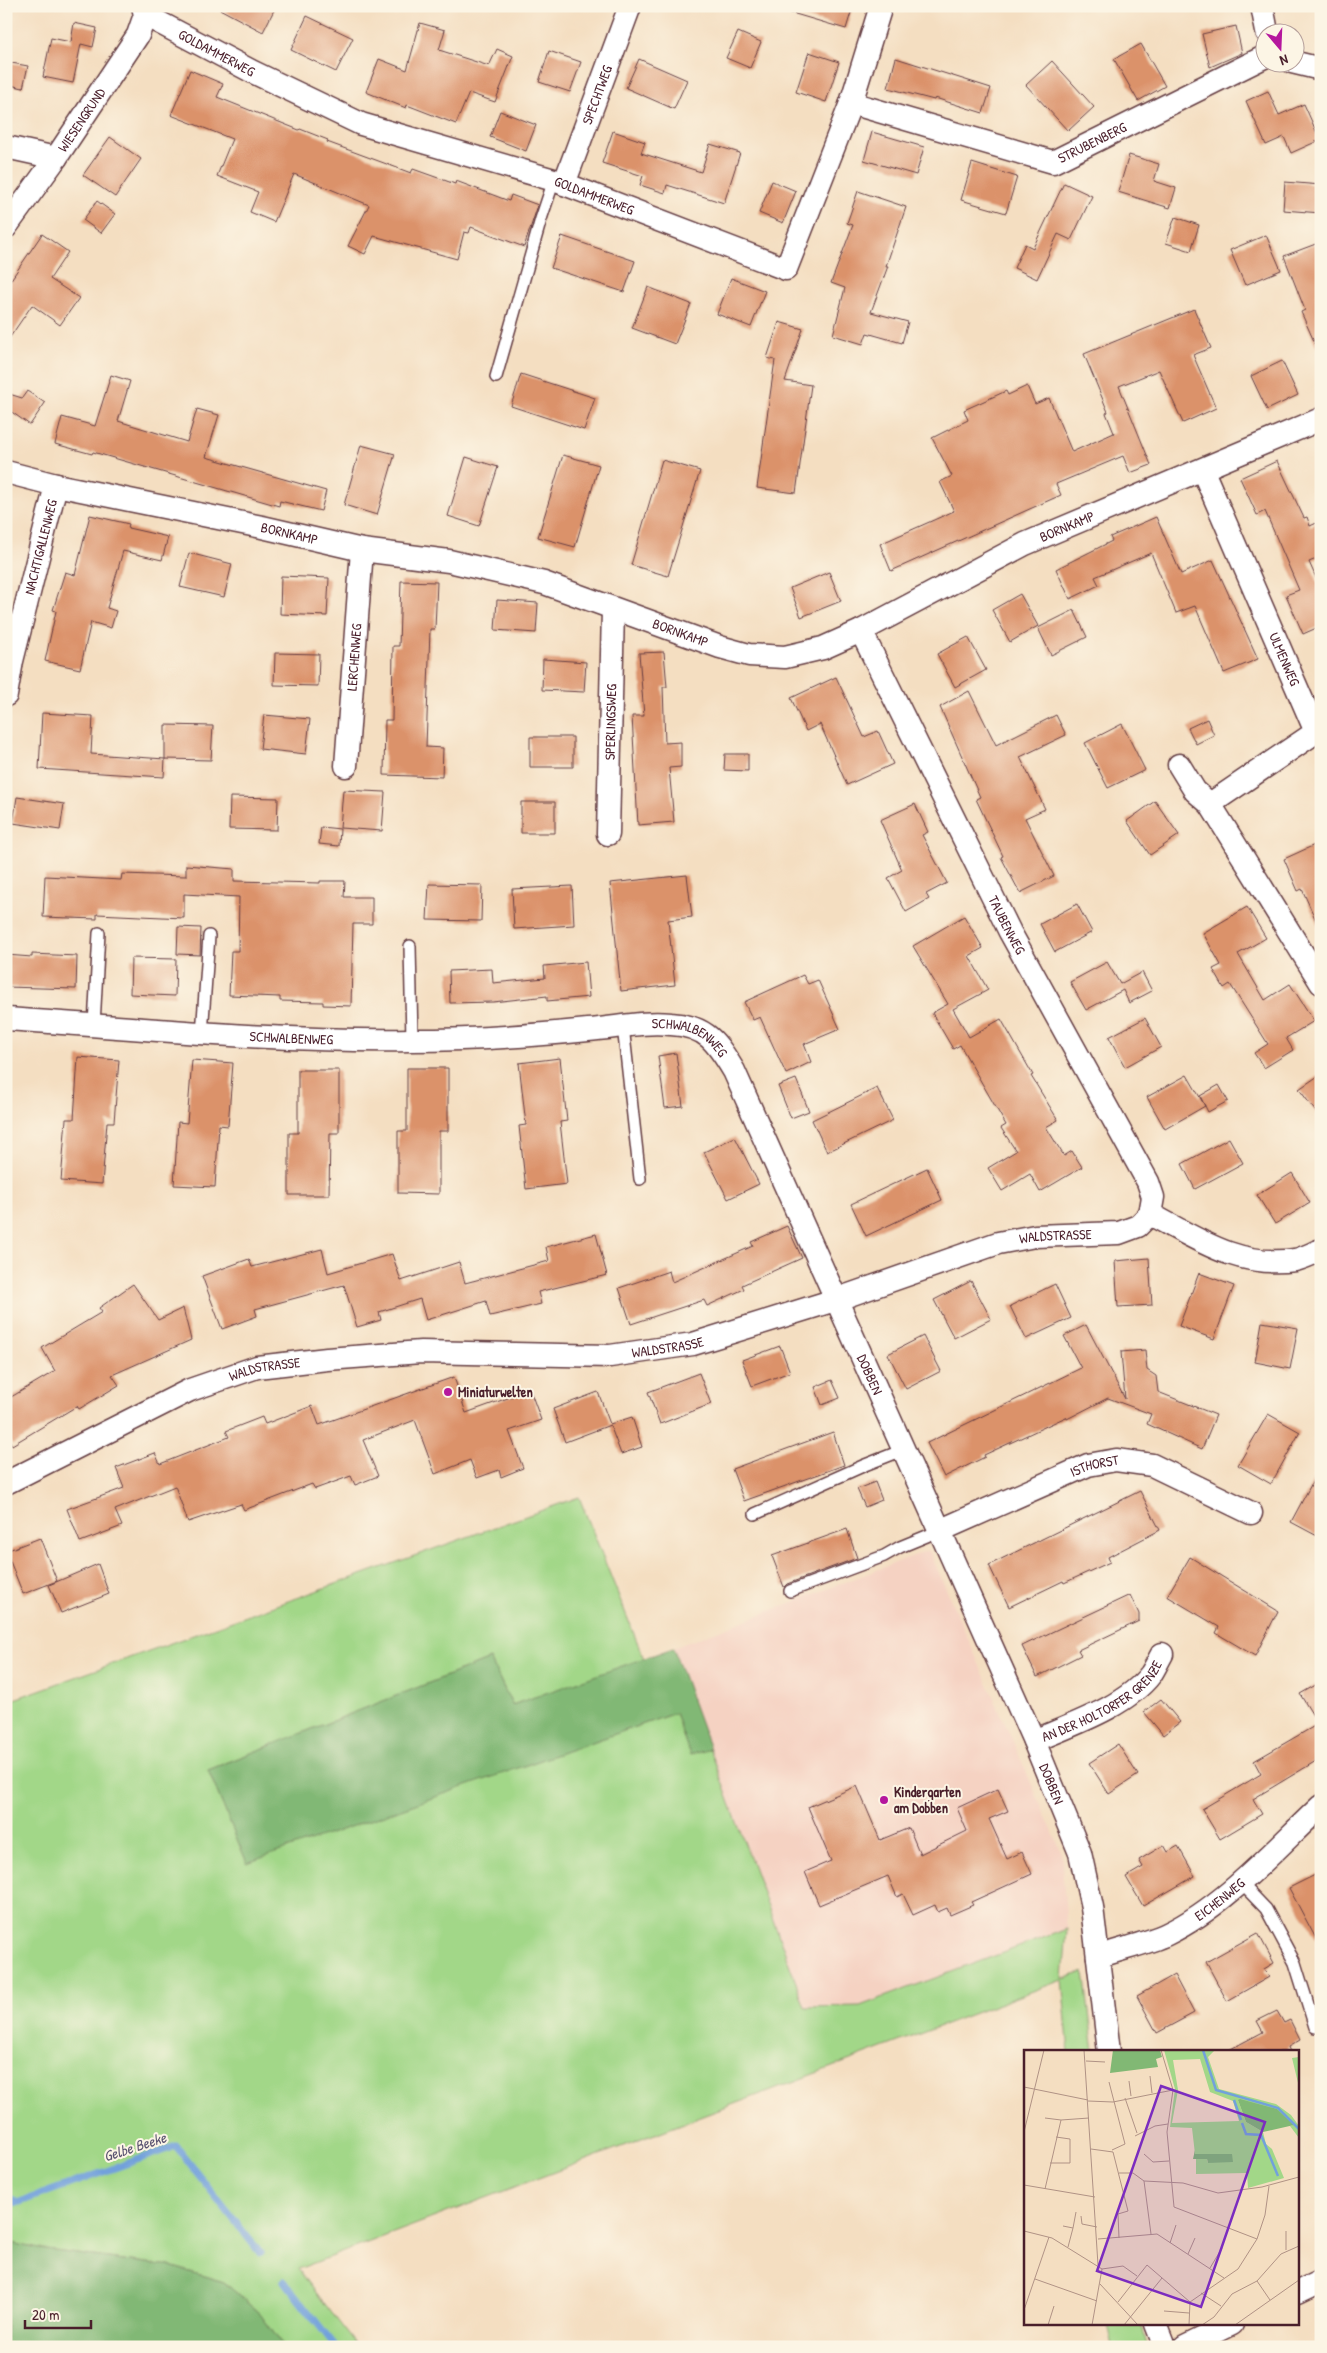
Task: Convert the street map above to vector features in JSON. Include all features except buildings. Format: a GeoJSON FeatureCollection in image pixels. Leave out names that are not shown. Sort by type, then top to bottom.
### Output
{"type":"FeatureCollection","features":[{"type":"Feature","properties":{"kind":"street","name":"SPECHTWEG"},"geometry":{"type":"LineString","coordinates":[[559,182],[630,6]]}},
{"type":"Feature","properties":{"kind":"street","name":"GOLDAMMERWEG"},"geometry":{"type":"LineString","coordinates":[[144,11],[253,72],[361,124],[559,182],[786,269],[851,103],[881,6]]}},
{"type":"Feature","properties":{"kind":"street"},"geometry":{"type":"LineString","coordinates":[[1262,6],[1265,22]]}},
{"type":"Feature","properties":{"kind":"street","name":"WIESENGRUND"},"geometry":{"type":"LineString","coordinates":[[6,227],[56,158],[138,35],[144,11]]}},
{"type":"Feature","properties":{"kind":"street","name":"STRUBENBERG"},"geometry":{"type":"LineString","coordinates":[[851,103],[1053,162],[1254,62]]}},
{"type":"Feature","properties":{"kind":"street"},"geometry":{"type":"LineString","coordinates":[[1304,65],[1321,69]]}},
{"type":"Feature","properties":{"kind":"street"},"geometry":{"type":"LineString","coordinates":[[6,147],[56,158]]}},
{"type":"Feature","properties":{"kind":"street","name":"BORNKAMP"},"geometry":{"type":"LineString","coordinates":[[6,472],[56,485],[262,527],[362,550],[448,561],[544,583],[720,647],[749,655],[785,656],[823,648],[861,631],[1025,544],[1202,471],[1321,419]]}},
{"type":"Feature","properties":{"kind":"street","name":"ULMENWEG"},"geometry":{"type":"LineString","coordinates":[[1202,471],[1316,732],[1210,804]]}},
{"type":"Feature","properties":{"kind":"street","name":"NACHTIGALLENWEG"},"geometry":{"type":"LineString","coordinates":[[6,695],[12,661],[56,485]]}},
{"type":"Feature","properties":{"kind":"street","name":"LERCHENWEG"},"geometry":{"type":"LineString","coordinates":[[346,766],[362,550]]}},
{"type":"Feature","properties":{"kind":"street","name":"SPERLINGSWEG"},"geometry":{"type":"LineString","coordinates":[[608,834],[613,609]]}},
{"type":"Feature","properties":{"kind":"street","name":"TAUBENWEG"},"geometry":{"type":"LineString","coordinates":[[861,631],[1010,932],[1148,1182],[1153,1197],[1150,1214]]}},
{"type":"Feature","properties":{"kind":"street"},"geometry":{"type":"LineString","coordinates":[[1179,765],[1194,791],[1210,804],[1321,983]]}},
{"type":"Feature","properties":{"kind":"street","name":"SCHWALBENWEG"},"geometry":{"type":"LineString","coordinates":[[6,1019],[321,1041],[501,1037],[623,1026],[672,1024],[705,1032],[719,1046],[734,1071],[835,1300]]}},
{"type":"Feature","properties":{"kind":"street"},"geometry":{"type":"LineString","coordinates":[[1150,1214],[1221,1252],[1261,1261],[1296,1260],[1321,1250]]}},
{"type":"Feature","properties":{"kind":"street","name":"WALDSTRASSE"},"geometry":{"type":"LineString","coordinates":[[6,1483],[190,1390],[257,1367],[327,1359],[421,1352],[610,1356],[693,1344],[835,1300],[998,1243],[1035,1236],[1120,1233],[1138,1226],[1150,1214]]}},
{"type":"Feature","properties":{"kind":"street","name":"DOBBEN"},"geometry":{"type":"LineString","coordinates":[[835,1300],[1034,1742],[1080,1853],[1092,1907],[1109,2050]]}},
{"type":"Feature","properties":{"kind":"street","name":"ISTHORST"},"geometry":{"type":"LineString","coordinates":[[939,1531],[1088,1465],[1116,1460],[1152,1465],[1251,1513]]}},
{"type":"Feature","properties":{"kind":"street","name":"AN DER HOLTORFER GRENZE"},"geometry":{"type":"LineString","coordinates":[[1034,1742],[1098,1712],[1131,1693],[1150,1675],[1162,1654]]}},
{"type":"Feature","properties":{"kind":"street","name":"EICHENWEG"},"geometry":{"type":"LineString","coordinates":[[1098,1957],[1167,1934],[1202,1913],[1240,1882],[1321,1806]]}},
{"type":"Feature","properties":{"kind":"street"},"geometry":{"type":"LineString","coordinates":[[1300,2291],[1321,2281]]}},
{"type":"Feature","properties":{"kind":"street"},"geometry":{"type":"LineString","coordinates":[[1157,2326],[1165,2347]]}},
{"type":"Feature","properties":{"kind":"street"},"geometry":{"type":"LineString","coordinates":[[1185,2347],[1228,2326]]}},
{"type":"Feature","properties":{"kind":"lane"},"geometry":{"type":"LineString","coordinates":[[496,377],[536,236],[559,182]]}},
{"type":"Feature","properties":{"kind":"lane"},"geometry":{"type":"LineString","coordinates":[[94,1025],[99,932]]}},
{"type":"Feature","properties":{"kind":"lane"},"geometry":{"type":"LineString","coordinates":[[202,1034],[209,936]]}},
{"type":"Feature","properties":{"kind":"lane"},"geometry":{"type":"LineString","coordinates":[[410,946],[412,1040]]}},
{"type":"Feature","properties":{"kind":"lane"},"geometry":{"type":"LineString","coordinates":[[623,1026],[640,1179]]}},
{"type":"Feature","properties":{"kind":"lane"},"geometry":{"type":"LineString","coordinates":[[755,1514],[903,1450]]}},
{"type":"Feature","properties":{"kind":"lane"},"geometry":{"type":"LineString","coordinates":[[790,1592],[884,1556],[900,1547],[939,1531]]}},
{"type":"Feature","properties":{"kind":"lane"},"geometry":{"type":"LineString","coordinates":[[1240,1882],[1266,1909],[1295,1963],[1315,2027]]}},
{"type":"Feature","properties":{"kind":"shaded area","name":"Kindergarten am Dobben"},"geometry":{"type":"Polygon","coordinates":[[[929,1550],[1061,1851],[1067,1929],[860,2006],[805,2007],[673,1648],[929,1550]]]}},
{"type":"Feature","properties":{"kind":"green space"},"geometry":{"type":"Polygon","coordinates":[[[579,1497],[644,1659],[512,1705],[490,1659],[208,1770],[247,1862],[675,1713],[690,1755],[710,1749],[805,2007],[860,2006],[1067,1929],[1063,1979],[1084,1972],[1094,2050],[1069,2050],[1062,1980],[298,2269],[358,2347],[284,2347],[260,2314],[224,2282],[170,2266],[39,2249],[6,2242],[6,1702],[579,1497]]]}},
{"type":"Feature","properties":{"kind":"green space"},"geometry":{"type":"Polygon","coordinates":[[[673,1648],[710,1749],[690,1755],[675,1713],[247,1863],[208,1770],[490,1659],[512,1705],[673,1648]]]}},
{"type":"Feature","properties":{"kind":"green space"},"geometry":{"type":"Polygon","coordinates":[[[6,2242],[39,2249],[170,2266],[224,2282],[260,2314],[284,2347],[6,2347],[6,2242]]]}},
{"type":"Feature","properties":{"kind":"green space"},"geometry":{"type":"Polygon","coordinates":[[[1108,2326],[1142,2326],[1148,2347],[1113,2347],[1108,2326]]]}},
{"type":"Feature","properties":{"kind":"waterway","name":"Gelbe Beeke"},"geometry":{"type":"LineString","coordinates":[[6,2195],[17,2203],[176,2146],[260,2253]]}},
{"type":"Feature","properties":{"kind":"waterway","name":"Gelbe Beeke"},"geometry":{"type":"LineString","coordinates":[[284,2281],[336,2347]]}},
{"type":"Feature","properties":{"kind":"place","name":"Miniaturwelten"},"geometry":{"type":"Point","coordinates":[448,1392]}},
{"type":"Feature","properties":{"kind":"place","name":"Kindergarten am Dobben"},"geometry":{"type":"Point","coordinates":[884,1800]}}]}
